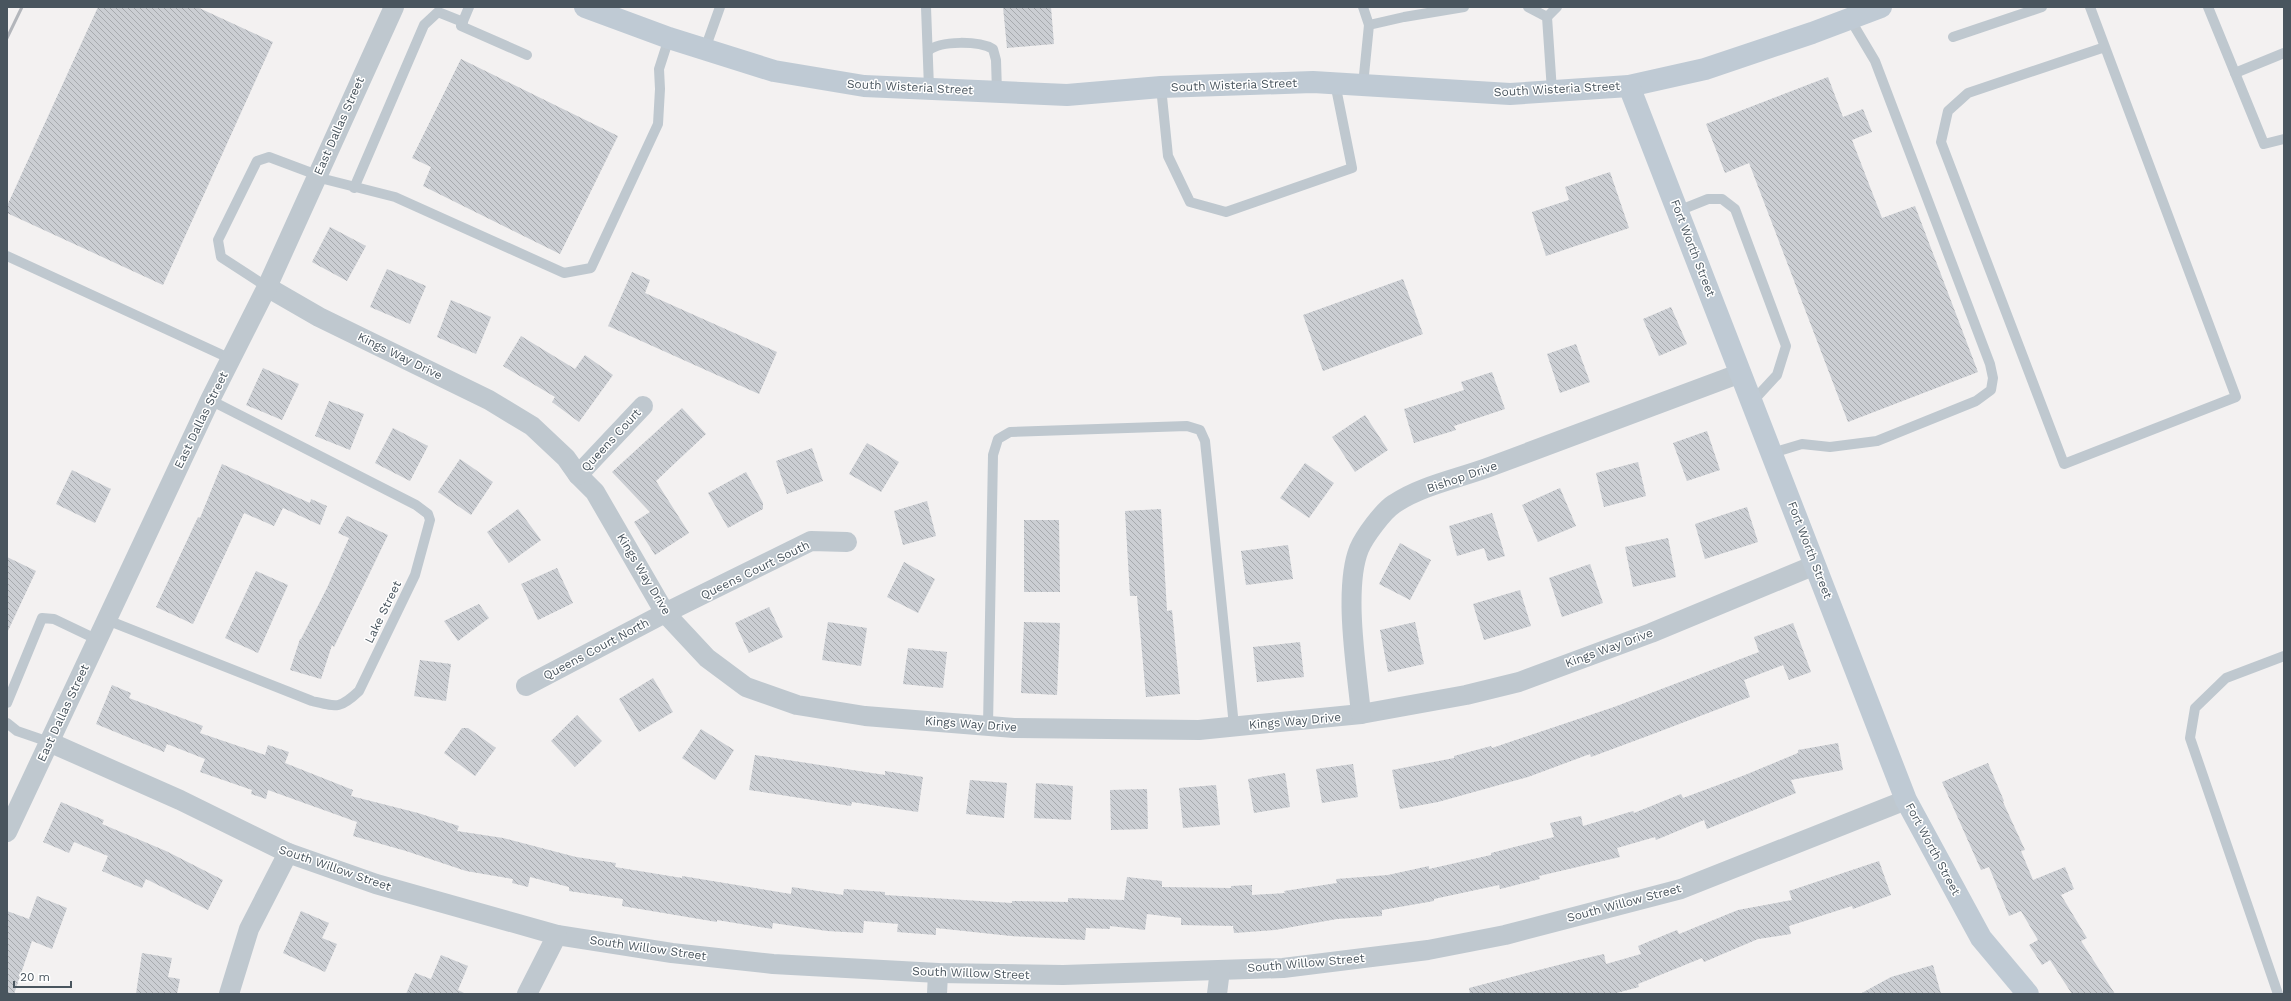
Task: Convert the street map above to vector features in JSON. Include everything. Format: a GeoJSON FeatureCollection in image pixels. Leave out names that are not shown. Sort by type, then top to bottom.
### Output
{"type":"FeatureCollection","features":[{"type":"Feature","properties":{"kind":"street","name":"East Dallas Street"},"geometry":{"type":"LineString","coordinates":[[7,832],[210,400],[267,286],[394,7]]}},
{"type":"Feature","properties":{"kind":"street","name":"South Wisteria Street"},"geometry":{"type":"LineString","coordinates":[[585,7],[669,38],[774,71],[864,86],[1067,95],[1161,87],[1313,82],[1510,94],[1630,86],[1705,70],[1881,7]]}},
{"type":"Feature","properties":{"kind":"street","name":"Fort Worth Street"},"geometry":{"type":"LineString","coordinates":[[1630,86],[1906,800],[1981,938],[2028,994]]}},
{"type":"Feature","properties":{"kind":"street","name":"Kings Way Drive"},"geometry":{"type":"LineString","coordinates":[[267,286],[320,316],[489,400],[532,426],[566,458],[578,475],[595,492],[666,613],[707,658],[746,687],[796,705],[865,716],[988,726],[1199,730],[1361,714],[1466,695],[1519,682],[1651,633],[1816,565]]}},
{"type":"Feature","properties":{"kind":"street","name":"Bishop Drive"},"geometry":{"type":"LineString","coordinates":[[1361,714],[1352,617],[1354,575],[1359,550],[1369,533],[1393,504],[1418,492],[1468,476],[1741,374]]}},
{"type":"Feature","properties":{"kind":"street","name":"Queens Court"},"geometry":{"type":"LineString","coordinates":[[578,475],[643,406]]}},
{"type":"Feature","properties":{"kind":"street","name":"Queens Court South"},"geometry":{"type":"LineString","coordinates":[[666,613],[811,541],[847,542]]}},
{"type":"Feature","properties":{"kind":"street","name":"Queens Court North"},"geometry":{"type":"LineString","coordinates":[[526,686],[666,613]]}},
{"type":"Feature","properties":{"kind":"street","name":"South Willow Street"},"geometry":{"type":"LineString","coordinates":[[49,742],[180,800],[288,853],[376,884],[557,934],[672,953],[773,964],[938,973],[1063,975],[1283,968],[1412,952],[1504,935],[1681,889],[1906,800]]}},
{"type":"Feature","properties":{"kind":"street"},"geometry":{"type":"LineString","coordinates":[[229,994],[249,930],[288,853]]}},
{"type":"Feature","properties":{"kind":"street"},"geometry":{"type":"LineString","coordinates":[[527,994],[557,934]]}},
{"type":"Feature","properties":{"kind":"street"},"geometry":{"type":"LineString","coordinates":[[1217,994],[1220,970]]}},
{"type":"Feature","properties":{"kind":"street"},"geometry":{"type":"LineString","coordinates":[[937,994],[938,973]]}},
{"type":"Feature","properties":{"kind":"lane"},"geometry":{"type":"LineString","coordinates":[[469,7],[461,26],[527,55]]}},
{"type":"Feature","properties":{"kind":"lane"},"geometry":{"type":"LineString","coordinates":[[705,50],[720,7]]}},
{"type":"Feature","properties":{"kind":"lane"},"geometry":{"type":"LineString","coordinates":[[926,7],[929,88]]}},
{"type":"Feature","properties":{"kind":"lane"},"geometry":{"type":"LineString","coordinates":[[1363,7],[1369,26],[1363,85]]}},
{"type":"Feature","properties":{"kind":"lane"},"geometry":{"type":"LineString","coordinates":[[1369,26],[1404,16],[1464,7]]}},
{"type":"Feature","properties":{"kind":"lane"},"geometry":{"type":"LineString","coordinates":[[1528,7],[1547,17]]}},
{"type":"Feature","properties":{"kind":"lane"},"geometry":{"type":"LineString","coordinates":[[1552,91],[1547,17],[1557,7]]}},
{"type":"Feature","properties":{"kind":"lane"},"geometry":{"type":"LineString","coordinates":[[1953,37],[2042,7]]}},
{"type":"Feature","properties":{"kind":"lane"},"geometry":{"type":"LineString","coordinates":[[2090,7],[2105,47],[2236,397],[2064,464],[1941,142],[1948,111],[1968,93],[2105,47]]}},
{"type":"Feature","properties":{"kind":"lane"},"geometry":{"type":"LineString","coordinates":[[2208,7],[2264,144],[2284,139]]}},
{"type":"Feature","properties":{"kind":"lane"},"geometry":{"type":"LineString","coordinates":[[354,188],[424,25],[438,12],[463,22]]}},
{"type":"Feature","properties":{"kind":"lane"},"geometry":{"type":"LineString","coordinates":[[1772,453],[1802,444],[1830,447],[1877,441],[1976,401],[1991,390],[1993,378],[1990,364],[1875,61],[1850,19]]}},
{"type":"Feature","properties":{"kind":"lane"},"geometry":{"type":"LineString","coordinates":[[267,286],[221,256],[218,240],[257,161],[269,157],[317,176],[354,188],[395,197],[564,272],[591,268],[658,124],[660,89],[659,69],[669,38]]}},
{"type":"Feature","properties":{"kind":"lane"},"geometry":{"type":"LineString","coordinates":[[928,51],[934,46],[943,44],[983,44],[993,49],[996,60],[997,92]]}},
{"type":"Feature","properties":{"kind":"lane"},"geometry":{"type":"LineString","coordinates":[[2235,73],[2284,53]]}},
{"type":"Feature","properties":{"kind":"lane"},"geometry":{"type":"LineString","coordinates":[[1161,87],[1168,156],[1190,202],[1226,212],[1352,168],[1335,83]]}},
{"type":"Feature","properties":{"kind":"lane"},"geometry":{"type":"LineString","coordinates":[[1678,211],[1708,199],[1722,199],[1735,209],[1786,346],[1777,375],[1752,402]]}},
{"type":"Feature","properties":{"kind":"lane"},"geometry":{"type":"LineString","coordinates":[[7,256],[231,359]]}},
{"type":"Feature","properties":{"kind":"lane","name":"Lake Street"},"geometry":{"type":"LineString","coordinates":[[107,620],[312,701],[336,707],[346,704],[359,691],[415,575],[430,520],[428,514],[416,505],[210,400]]}},
{"type":"Feature","properties":{"kind":"lane"},"geometry":{"type":"LineString","coordinates":[[988,726],[993,455],[998,439],[1010,432],[1187,426],[1200,430],[1205,440],[1234,726]]}},
{"type":"Feature","properties":{"kind":"lane"},"geometry":{"type":"LineString","coordinates":[[7,703],[42,618],[54,619],[98,640]]}},
{"type":"Feature","properties":{"kind":"lane"},"geometry":{"type":"LineString","coordinates":[[2278,994],[2190,738],[2195,708],[2226,678],[2284,656]]}},
{"type":"Feature","properties":{"kind":"lane"},"geometry":{"type":"LineString","coordinates":[[7,723],[17,731],[49,742]]}},
{"type":"Feature","properties":{"kind":"building"},"geometry":{"type":"Polygon","coordinates":[[[98,7],[197,7],[273,42],[163,285],[7,213],[7,206],[98,7]]]}},
{"type":"Feature","properties":{"kind":"building"},"geometry":{"type":"Polygon","coordinates":[[[1003,7],[1051,7],[1054,44],[1007,48],[1003,7]]]}},
{"type":"Feature","properties":{"kind":"building"},"geometry":{"type":"Polygon","coordinates":[[[461,59],[618,136],[560,254],[423,186],[431,167],[412,158],[461,59]]]}},
{"type":"Feature","properties":{"kind":"building"},"geometry":{"type":"Polygon","coordinates":[[[1828,77],[1843,117],[1863,109],[1872,132],[1852,140],[1882,218],[1915,206],[1978,372],[1848,422],[1749,163],[1725,173],[1706,124],[1828,77]]]}},
{"type":"Feature","properties":{"kind":"building"},"geometry":{"type":"Polygon","coordinates":[[[1610,172],[1629,228],[1546,256],[1532,212],[1569,200],[1565,187],[1610,172]]]}},
{"type":"Feature","properties":{"kind":"building"},"geometry":{"type":"Polygon","coordinates":[[[330,227],[366,246],[347,281],[312,262],[330,227]]]}},
{"type":"Feature","properties":{"kind":"building"},"geometry":{"type":"Polygon","coordinates":[[[387,269],[426,286],[410,324],[370,307],[387,269]]]}},
{"type":"Feature","properties":{"kind":"building"},"geometry":{"type":"Polygon","coordinates":[[[632,272],[650,280],[645,293],[777,352],[759,394],[608,326],[632,272]]]}},
{"type":"Feature","properties":{"kind":"building"},"geometry":{"type":"Polygon","coordinates":[[[1403,279],[1423,334],[1323,371],[1303,315],[1403,279]]]}},
{"type":"Feature","properties":{"kind":"building"},"geometry":{"type":"Polygon","coordinates":[[[451,300],[491,317],[476,354],[437,337],[451,300]]]}},
{"type":"Feature","properties":{"kind":"building"},"geometry":{"type":"Polygon","coordinates":[[[1671,307],[1687,344],[1659,356],[1643,319],[1671,307]]]}},
{"type":"Feature","properties":{"kind":"building"},"geometry":{"type":"Polygon","coordinates":[[[521,336],[575,369],[585,355],[613,375],[579,422],[552,402],[555,397],[503,366],[521,336]]]}},
{"type":"Feature","properties":{"kind":"building"},"geometry":{"type":"Polygon","coordinates":[[[1576,344],[1590,382],[1560,393],[1547,354],[1576,344]]]}},
{"type":"Feature","properties":{"kind":"building"},"geometry":{"type":"Polygon","coordinates":[[[263,368],[299,384],[282,420],[246,405],[263,368]]]}},
{"type":"Feature","properties":{"kind":"building"},"geometry":{"type":"Polygon","coordinates":[[[1492,372],[1505,409],[1454,426],[1456,430],[1414,443],[1404,409],[1464,390],[1461,382],[1492,372]]]}},
{"type":"Feature","properties":{"kind":"building"},"geometry":{"type":"Polygon","coordinates":[[[329,401],[364,414],[350,450],[315,436],[329,401]]]}},
{"type":"Feature","properties":{"kind":"building"},"geometry":{"type":"Polygon","coordinates":[[[682,408],[706,434],[656,481],[689,533],[655,555],[634,522],[650,512],[612,472],[682,408]]]}},
{"type":"Feature","properties":{"kind":"building"},"geometry":{"type":"Polygon","coordinates":[[[1365,415],[1388,450],[1355,472],[1332,437],[1365,415]]]}},
{"type":"Feature","properties":{"kind":"building"},"geometry":{"type":"Polygon","coordinates":[[[393,428],[428,446],[410,481],[375,463],[393,428]]]}},
{"type":"Feature","properties":{"kind":"building"},"geometry":{"type":"Polygon","coordinates":[[[1707,431],[1720,470],[1687,481],[1673,443],[1707,431]]]}},
{"type":"Feature","properties":{"kind":"building"},"geometry":{"type":"Polygon","coordinates":[[[867,443],[899,462],[881,492],[849,474],[867,443]]]}},
{"type":"Feature","properties":{"kind":"building"},"geometry":{"type":"Polygon","coordinates":[[[812,448],[823,481],[787,494],[776,461],[812,448]]]}},
{"type":"Feature","properties":{"kind":"building"},"geometry":{"type":"Polygon","coordinates":[[[460,459],[493,482],[471,515],[438,492],[460,459]]]}},
{"type":"Feature","properties":{"kind":"building"},"geometry":{"type":"Polygon","coordinates":[[[1638,462],[1646,496],[1604,507],[1596,473],[1638,462]]]}},
{"type":"Feature","properties":{"kind":"building"},"geometry":{"type":"Polygon","coordinates":[[[1305,463],[1334,483],[1309,518],[1280,498],[1305,463]]]}},
{"type":"Feature","properties":{"kind":"building"},"geometry":{"type":"Polygon","coordinates":[[[222,464],[310,503],[311,499],[327,506],[320,525],[283,508],[274,526],[244,513],[193,624],[156,607],[198,517],[200,518],[222,464]]]}},
{"type":"Feature","properties":{"kind":"building"},"geometry":{"type":"Polygon","coordinates":[[[72,470],[111,489],[95,523],[56,504],[72,470]]]}},
{"type":"Feature","properties":{"kind":"building"},"geometry":{"type":"Polygon","coordinates":[[[746,472],[763,503],[763,509],[728,528],[708,493],[746,472]]]}},
{"type":"Feature","properties":{"kind":"building"},"geometry":{"type":"Polygon","coordinates":[[[1560,488],[1576,526],[1538,542],[1522,505],[1560,488]]]}},
{"type":"Feature","properties":{"kind":"building"},"geometry":{"type":"Polygon","coordinates":[[[927,501],[936,536],[903,545],[894,511],[927,501]]]}},
{"type":"Feature","properties":{"kind":"building"},"geometry":{"type":"Polygon","coordinates":[[[1747,507],[1758,542],[1705,559],[1695,524],[1747,507]]]}},
{"type":"Feature","properties":{"kind":"building"},"geometry":{"type":"Polygon","coordinates":[[[518,509],[541,540],[509,563],[487,532],[518,509]]]}},
{"type":"Feature","properties":{"kind":"building"},"geometry":{"type":"Polygon","coordinates":[[[1161,509],[1167,611],[1172,610],[1180,694],[1146,697],[1137,596],[1130,596],[1125,511],[1161,509]]]}},
{"type":"Feature","properties":{"kind":"building"},"geometry":{"type":"Polygon","coordinates":[[[1492,513],[1505,556],[1488,561],[1484,548],[1457,556],[1449,526],[1492,513]]]}},
{"type":"Feature","properties":{"kind":"building"},"geometry":{"type":"Polygon","coordinates":[[[347,516],[388,535],[334,647],[332,645],[321,679],[290,670],[300,639],[327,588],[349,538],[338,533],[347,516]]]}},
{"type":"Feature","properties":{"kind":"building"},"geometry":{"type":"Polygon","coordinates":[[[1024,520],[1059,520],[1060,592],[1024,592],[1024,520]]]}},
{"type":"Feature","properties":{"kind":"building"},"geometry":{"type":"Polygon","coordinates":[[[1668,538],[1676,577],[1633,587],[1625,547],[1668,538]]]}},
{"type":"Feature","properties":{"kind":"building"},"geometry":{"type":"Polygon","coordinates":[[[1400,543],[1431,560],[1410,600],[1379,584],[1400,543]]]}},
{"type":"Feature","properties":{"kind":"building"},"geometry":{"type":"Polygon","coordinates":[[[1288,545],[1293,579],[1246,585],[1241,551],[1288,545]]]}},
{"type":"Feature","properties":{"kind":"building"},"geometry":{"type":"Polygon","coordinates":[[[7,557],[36,571],[7,633],[7,557]]]}},
{"type":"Feature","properties":{"kind":"building"},"geometry":{"type":"Polygon","coordinates":[[[904,562],[935,579],[918,613],[887,597],[904,562]]]}},
{"type":"Feature","properties":{"kind":"building"},"geometry":{"type":"Polygon","coordinates":[[[1590,564],[1603,603],[1562,617],[1549,578],[1590,564]]]}},
{"type":"Feature","properties":{"kind":"building"},"geometry":{"type":"Polygon","coordinates":[[[557,568],[573,603],[538,620],[521,584],[557,568]]]}},
{"type":"Feature","properties":{"kind":"building"},"geometry":{"type":"Polygon","coordinates":[[[256,571],[288,585],[258,653],[225,638],[256,571]]]}},
{"type":"Feature","properties":{"kind":"building"},"geometry":{"type":"Polygon","coordinates":[[[1520,590],[1531,626],[1484,640],[1473,604],[1520,590]]]}},
{"type":"Feature","properties":{"kind":"building"},"geometry":{"type":"Polygon","coordinates":[[[479,604],[489,618],[458,641],[444,621],[479,604]]]}},
{"type":"Feature","properties":{"kind":"building"},"geometry":{"type":"Polygon","coordinates":[[[769,607],[783,637],[749,653],[735,623],[769,607]]]}},
{"type":"Feature","properties":{"kind":"building"},"geometry":{"type":"Polygon","coordinates":[[[828,622],[867,628],[861,666],[822,660],[828,622]]]}},
{"type":"Feature","properties":{"kind":"building"},"geometry":{"type":"Polygon","coordinates":[[[1024,622],[1060,623],[1057,695],[1021,693],[1024,622]]]}},
{"type":"Feature","properties":{"kind":"building"},"geometry":{"type":"Polygon","coordinates":[[[1415,622],[1424,664],[1388,672],[1380,630],[1415,622]]]}},
{"type":"Feature","properties":{"kind":"building"},"geometry":{"type":"Polygon","coordinates":[[[1793,623],[1811,672],[1789,680],[1783,665],[1744,680],[1750,697],[1653,734],[1591,757],[1590,754],[1528,777],[1438,802],[1400,809],[1392,770],[1454,758],[1454,756],[1491,746],[1492,748],[1614,707],[1759,652],[1754,637],[1793,623]]]}},
{"type":"Feature","properties":{"kind":"building"},"geometry":{"type":"Polygon","coordinates":[[[1300,642],[1304,677],[1257,682],[1253,647],[1300,642]]]}},
{"type":"Feature","properties":{"kind":"building"},"geometry":{"type":"Polygon","coordinates":[[[908,648],[947,652],[943,688],[903,684],[908,648]]]}},
{"type":"Feature","properties":{"kind":"building"},"geometry":{"type":"Polygon","coordinates":[[[420,660],[451,664],[446,701],[414,696],[420,660]]]}},
{"type":"Feature","properties":{"kind":"building"},"geometry":{"type":"Polygon","coordinates":[[[653,678],[673,712],[639,732],[619,699],[653,678]]]}},
{"type":"Feature","properties":{"kind":"building"},"geometry":{"type":"Polygon","coordinates":[[[112,685],[131,693],[129,698],[203,726],[200,733],[265,755],[268,745],[289,752],[285,763],[353,790],[351,796],[418,813],[459,826],[457,831],[503,838],[576,857],[616,863],[615,867],[682,878],[682,876],[791,894],[792,887],[843,895],[844,889],[885,892],[885,895],[1012,903],[1012,901],[1068,902],[1068,898],[1124,900],[1127,877],[1162,881],[1162,887],[1231,888],[1231,886],[1252,885],[1252,895],[1285,893],[1284,891],[1337,883],[1336,879],[1388,875],[1429,866],[1429,869],[1491,855],[1491,853],[1554,837],[1550,823],[1581,816],[1583,826],[1633,811],[1634,813],[1681,794],[1683,798],[1745,775],[1798,753],[1798,750],[1838,743],[1843,770],[1791,780],[1796,793],[1707,829],[1704,820],[1656,840],[1655,837],[1617,848],[1620,857],[1539,876],[1540,879],[1500,889],[1499,885],[1434,899],[1434,901],[1382,910],[1382,916],[1337,919],[1275,930],[1234,933],[1233,926],[1181,925],[1181,918],[1147,914],[1145,930],[1110,926],[1110,929],[1086,928],[1085,940],[1011,936],[936,928],[936,935],[897,932],[898,924],[864,921],[863,933],[827,931],[773,923],[772,929],[717,920],[717,922],[622,906],[623,899],[569,891],[569,887],[530,877],[528,887],[512,883],[513,879],[466,871],[406,851],[353,836],[357,822],[268,790],[266,799],[251,794],[252,790],[200,772],[205,759],[167,744],[164,752],[96,724],[112,685]]]}},
{"type":"Feature","properties":{"kind":"building"},"geometry":{"type":"Polygon","coordinates":[[[577,715],[602,741],[575,767],[551,741],[577,715]]]}},
{"type":"Feature","properties":{"kind":"building"},"geometry":{"type":"Polygon","coordinates":[[[462,728],[468,728],[496,748],[475,776],[444,753],[462,728]]]}},
{"type":"Feature","properties":{"kind":"building"},"geometry":{"type":"Polygon","coordinates":[[[701,729],[734,750],[715,780],[682,758],[701,729]]]}},
{"type":"Feature","properties":{"kind":"building"},"geometry":{"type":"Polygon","coordinates":[[[755,755],[885,775],[885,771],[923,777],[918,812],[852,802],[851,806],[749,790],[755,755]]]}},
{"type":"Feature","properties":{"kind":"building"},"geometry":{"type":"Polygon","coordinates":[[[1988,763],[2004,801],[2003,802],[2025,850],[2021,851],[2033,880],[2065,867],[2074,889],[2061,895],[2087,938],[2081,941],[2115,994],[2072,994],[2050,960],[2042,965],[2029,945],[2038,940],[2021,911],[2009,916],[1989,867],[1981,870],[1942,782],[1988,763]]]}},
{"type":"Feature","properties":{"kind":"building"},"geometry":{"type":"Polygon","coordinates":[[[1353,764],[1358,797],[1322,803],[1316,769],[1353,764]]]}},
{"type":"Feature","properties":{"kind":"building"},"geometry":{"type":"Polygon","coordinates":[[[1285,773],[1290,807],[1254,813],[1248,779],[1285,773]]]}},
{"type":"Feature","properties":{"kind":"building"},"geometry":{"type":"Polygon","coordinates":[[[970,780],[1007,783],[1004,818],[966,814],[970,780]]]}},
{"type":"Feature","properties":{"kind":"building"},"geometry":{"type":"Polygon","coordinates":[[[1036,783],[1073,786],[1071,820],[1034,818],[1036,783]]]}},
{"type":"Feature","properties":{"kind":"building"},"geometry":{"type":"Polygon","coordinates":[[[1216,785],[1220,825],[1183,828],[1179,788],[1216,785]]]}},
{"type":"Feature","properties":{"kind":"building"},"geometry":{"type":"Polygon","coordinates":[[[1147,789],[1148,829],[1111,830],[1110,790],[1147,789]]]}},
{"type":"Feature","properties":{"kind":"building"},"geometry":{"type":"Polygon","coordinates":[[[61,802],[104,820],[102,824],[166,851],[223,880],[208,910],[146,879],[142,888],[102,871],[108,856],[74,842],[69,853],[43,842],[61,802]]]}},
{"type":"Feature","properties":{"kind":"building"},"geometry":{"type":"Polygon","coordinates":[[[1879,861],[1891,895],[1853,909],[1852,906],[1789,926],[1791,934],[1758,939],[1704,962],[1702,958],[1638,984],[1639,987],[1613,994],[1470,994],[1469,988],[1578,960],[1604,954],[1606,964],[1641,954],[1638,946],[1677,930],[1679,934],[1738,910],[1792,900],[1789,891],[1879,861]]]}},
{"type":"Feature","properties":{"kind":"building"},"geometry":{"type":"Polygon","coordinates":[[[37,896],[67,908],[52,949],[32,941],[14,994],[7,994],[7,911],[29,919],[37,896]]]}},
{"type":"Feature","properties":{"kind":"building"},"geometry":{"type":"Polygon","coordinates":[[[301,911],[329,923],[322,938],[337,944],[325,972],[283,953],[301,911]]]}},
{"type":"Feature","properties":{"kind":"building"},"geometry":{"type":"Polygon","coordinates":[[[142,953],[172,958],[168,977],[180,979],[177,994],[136,994],[142,953]]]}},
{"type":"Feature","properties":{"kind":"building"},"geometry":{"type":"Polygon","coordinates":[[[441,955],[468,966],[458,990],[466,994],[406,994],[415,973],[431,979],[441,955]]]}},
{"type":"Feature","properties":{"kind":"building"},"geometry":{"type":"Polygon","coordinates":[[[1933,965],[1941,994],[1860,994],[1891,977],[1933,965]]]}},
{"type":"Feature","properties":{"kind":"railway"},"geometry":{"type":"LineString","coordinates":[[7,38],[22,7]]}}]}
